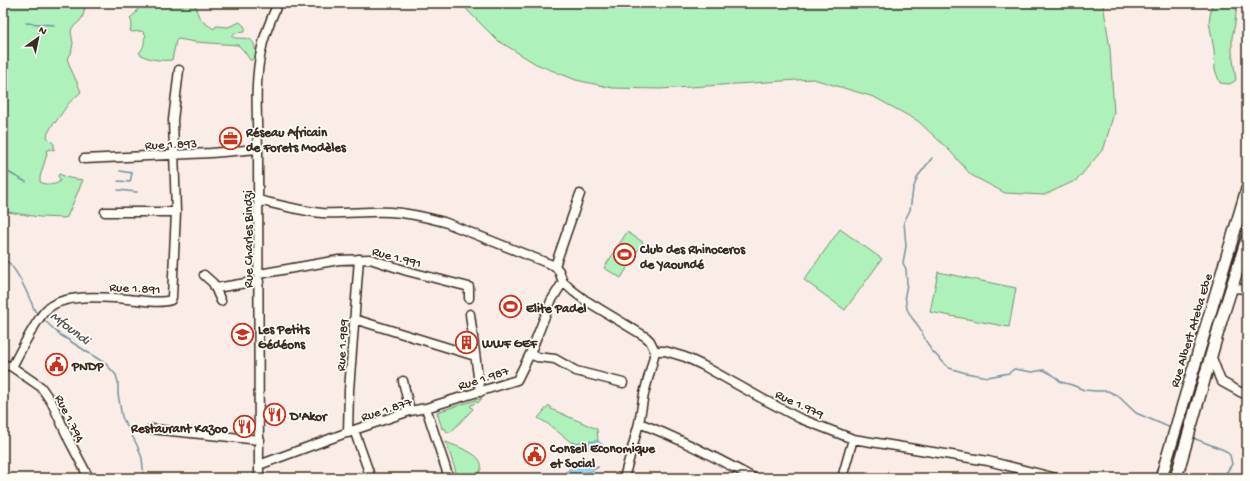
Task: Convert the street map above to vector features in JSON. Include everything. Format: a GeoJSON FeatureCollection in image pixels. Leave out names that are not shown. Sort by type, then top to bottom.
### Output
{"type":"FeatureCollection","features":[{"type":"Feature","properties":{"kind":"highway","name":"Rue Albert Ateba Ebe"},"geometry":{"type":"LineString","coordinates":[[1161,478],[1247,189]]}},
{"type":"Feature","properties":{"kind":"highway"},"geometry":{"type":"LineString","coordinates":[[1176,478],[1211,355],[1247,239]]}},
{"type":"Feature","properties":{"kind":"street","name":"Rue Charles Bindzi"},"geometry":{"type":"LineString","coordinates":[[259,478],[257,92],[262,47],[278,3]]}},
{"type":"Feature","properties":{"kind":"street","name":"Rue 1.891"},"geometry":{"type":"LineString","coordinates":[[12,367],[45,311],[59,302],[76,298],[171,300],[176,212],[173,120],[179,70]]}},
{"type":"Feature","properties":{"kind":"street","name":"Rue 1.893"},"geometry":{"type":"LineString","coordinates":[[84,159],[258,149]]}},
{"type":"Feature","properties":{"kind":"street"},"geometry":{"type":"LineString","coordinates":[[555,266],[580,194]]}},
{"type":"Feature","properties":{"kind":"street"},"geometry":{"type":"LineString","coordinates":[[258,200],[321,213],[390,212],[428,217],[555,266],[563,282],[585,300],[646,337],[650,341],[655,351],[644,394],[639,423],[624,478]]}},
{"type":"Feature","properties":{"kind":"street"},"geometry":{"type":"LineString","coordinates":[[105,212],[176,212]]}},
{"type":"Feature","properties":{"kind":"street","name":"Rue 1.989"},"geometry":{"type":"LineString","coordinates":[[351,431],[349,390],[360,259]]}},
{"type":"Feature","properties":{"kind":"street","name":"Rue 1.991"},"geometry":{"type":"LineString","coordinates":[[216,288],[252,282],[259,278],[338,260],[370,259],[469,288],[469,298]]}},
{"type":"Feature","properties":{"kind":"street"},"geometry":{"type":"LineString","coordinates":[[204,275],[216,288],[222,301]]}},
{"type":"Feature","properties":{"kind":"street","name":"Rue 1.987"},"geometry":{"type":"LineString","coordinates":[[426,408],[517,380],[530,354],[551,301],[563,282]]}},
{"type":"Feature","properties":{"kind":"street"},"geometry":{"type":"LineString","coordinates":[[1232,288],[1247,289]]}},
{"type":"Feature","properties":{"kind":"street"},"geometry":{"type":"LineString","coordinates":[[470,314],[480,392]]}},
{"type":"Feature","properties":{"kind":"street"},"geometry":{"type":"LineString","coordinates":[[354,319],[475,356]]}},
{"type":"Feature","properties":{"kind":"street","name":"Rue 1.979"},"geometry":{"type":"LineString","coordinates":[[655,351],[665,351],[685,357],[799,418],[853,439],[988,461],[1056,478]]}},
{"type":"Feature","properties":{"kind":"street"},"geometry":{"type":"LineString","coordinates":[[530,354],[537,357],[555,359],[576,371],[623,383]]}},
{"type":"Feature","properties":{"kind":"street"},"geometry":{"type":"LineString","coordinates":[[1211,355],[1220,379],[1234,388],[1246,391]]}},
{"type":"Feature","properties":{"kind":"street","name":"Rue 1.794"},"geometry":{"type":"LineString","coordinates":[[3,364],[12,367],[41,387],[52,403],[89,478]]}},
{"type":"Feature","properties":{"kind":"street"},"geometry":{"type":"LineString","coordinates":[[403,381],[410,411]]}},
{"type":"Feature","properties":{"kind":"street","name":"Rue 1.877"},"geometry":{"type":"LineString","coordinates":[[371,478],[351,431],[410,411],[426,408],[449,478]]}},
{"type":"Feature","properties":{"kind":"street"},"geometry":{"type":"LineString","coordinates":[[639,423],[702,450],[754,478]]}},
{"type":"Feature","properties":{"kind":"street"},"geometry":{"type":"LineString","coordinates":[[151,429],[260,440]]}},
{"type":"Feature","properties":{"kind":"street"},"geometry":{"type":"LineString","coordinates":[[259,465],[351,431]]}},
{"type":"Feature","properties":{"kind":"street"},"geometry":{"type":"LineString","coordinates":[[842,478],[853,439]]}},
{"type":"Feature","properties":{"kind":"green space"},"geometry":{"type":"Polygon","coordinates":[[[3,3],[86,3],[83,16],[72,28],[71,32],[73,43],[71,54],[67,58],[81,92],[69,103],[55,123],[54,122],[48,133],[47,137],[54,144],[54,150],[50,149],[46,151],[47,154],[40,177],[40,182],[48,184],[56,184],[60,181],[58,176],[59,174],[69,178],[83,180],[67,217],[64,218],[39,217],[8,212],[3,214],[3,3]]]}},
{"type":"Feature","properties":{"kind":"green space"},"geometry":{"type":"Polygon","coordinates":[[[142,3],[195,3],[200,19],[214,29],[216,26],[228,27],[240,22],[246,30],[244,32],[235,33],[231,36],[234,38],[245,38],[251,40],[256,54],[252,60],[250,60],[238,45],[195,42],[178,39],[176,41],[172,60],[150,59],[139,53],[144,45],[146,35],[142,31],[130,31],[132,23],[130,18],[136,13],[142,3]]]}},
{"type":"Feature","properties":{"kind":"green space"},"geometry":{"type":"Polygon","coordinates":[[[462,3],[1103,3],[1110,49],[1114,113],[1104,148],[1077,180],[1044,195],[1005,193],[971,175],[950,151],[918,121],[874,97],[813,79],[660,89],[613,88],[576,80],[536,64],[497,40],[462,3]]]}},
{"type":"Feature","properties":{"kind":"green space"},"geometry":{"type":"Polygon","coordinates":[[[1212,3],[1237,3],[1232,37],[1232,52],[1236,80],[1230,84],[1220,83],[1215,70],[1214,50],[1209,22],[1212,3]]]}},
{"type":"Feature","properties":{"kind":"green space"},"geometry":{"type":"Polygon","coordinates":[[[1247,204],[1247,226],[1173,478],[1166,478],[1247,204]]]}},
{"type":"Feature","properties":{"kind":"green space"},"geometry":{"type":"Polygon","coordinates":[[[840,229],[882,259],[845,310],[804,280],[840,229]]]}},
{"type":"Feature","properties":{"kind":"green space","name":"Club des Rhinoceros de Yaoundé"},"geometry":{"type":"Polygon","coordinates":[[[627,232],[643,242],[621,278],[604,268],[627,232]]]}},
{"type":"Feature","properties":{"kind":"green space"},"geometry":{"type":"Polygon","coordinates":[[[938,272],[1016,288],[1009,327],[930,312],[938,272]]]}},
{"type":"Feature","properties":{"kind":"green space"},"geometry":{"type":"Polygon","coordinates":[[[482,398],[478,403],[476,402],[470,406],[473,409],[452,431],[447,433],[445,428],[442,429],[437,412],[482,398]]]}},
{"type":"Feature","properties":{"kind":"green space"},"geometry":{"type":"Polygon","coordinates":[[[549,405],[551,409],[597,429],[598,441],[572,443],[538,418],[549,405]]]}},
{"type":"Feature","properties":{"kind":"green space"},"geometry":{"type":"Polygon","coordinates":[[[446,442],[475,455],[479,459],[481,469],[477,478],[458,478],[446,442]]]}},
{"type":"Feature","properties":{"kind":"water"},"geometry":{"type":"Polygon","coordinates":[[[598,441],[606,448],[579,449],[572,443],[598,441]]]}},
{"type":"Feature","properties":{"kind":"water"},"geometry":{"type":"Polygon","coordinates":[[[573,467],[599,467],[588,473],[561,475],[573,467]]]}},
{"type":"Feature","properties":{"kind":"waterway"},"geometry":{"type":"LineString","coordinates":[[26,23],[54,25]]}},
{"type":"Feature","properties":{"kind":"waterway"},"geometry":{"type":"LineString","coordinates":[[36,57],[40,24]]}},
{"type":"Feature","properties":{"kind":"waterway"},"geometry":{"type":"LineString","coordinates":[[932,158],[918,176],[913,189],[910,210],[904,222],[906,246],[903,263],[906,269],[907,284],[905,295],[907,309],[931,350],[949,368],[988,377],[1009,373],[1014,369],[1032,372],[1044,370],[1061,382],[1084,390],[1108,391],[1118,396],[1136,413],[1171,428]]}},
{"type":"Feature","properties":{"kind":"waterway"},"geometry":{"type":"LineString","coordinates":[[6,171],[26,182]]}},
{"type":"Feature","properties":{"kind":"waterway"},"geometry":{"type":"LineString","coordinates":[[118,181],[130,182],[132,173],[120,171]]}},
{"type":"Feature","properties":{"kind":"waterway"},"geometry":{"type":"LineString","coordinates":[[118,190],[137,192]]}},
{"type":"Feature","properties":{"kind":"waterway","name":"Mfoundi"},"geometry":{"type":"LineString","coordinates":[[3,259],[8,262],[17,274],[35,311],[39,315]]}},
{"type":"Feature","properties":{"kind":"waterway","name":"Mfoundi"},"geometry":{"type":"LineString","coordinates":[[43,319],[59,334],[106,364],[116,375],[122,417],[137,445],[142,458],[144,478]]}},
{"type":"Feature","properties":{"kind":"waterway"},"geometry":{"type":"LineString","coordinates":[[1193,438],[1224,450],[1230,455],[1232,464],[1223,478]]}},
{"type":"Feature","properties":{"kind":"place","name":"Réseau Africain de Forets Modèles"},"geometry":{"type":"Point","coordinates":[230,138]}},
{"type":"Feature","properties":{"kind":"place","name":"Club des Rhinoceros de Yaoundé"},"geometry":{"type":"Point","coordinates":[624,255]}},
{"type":"Feature","properties":{"kind":"place","name":"Elite Padel"},"geometry":{"type":"Point","coordinates":[511,307]}},
{"type":"Feature","properties":{"kind":"place","name":"Les Petits Gédéons"},"geometry":{"type":"Point","coordinates":[243,335]}},
{"type":"Feature","properties":{"kind":"place","name":"WWF GEF"},"geometry":{"type":"Point","coordinates":[466,342]}},
{"type":"Feature","properties":{"kind":"place","name":"PNDP"},"geometry":{"type":"Point","coordinates":[57,365]}},
{"type":"Feature","properties":{"kind":"place","name":"D'Akor"},"geometry":{"type":"Point","coordinates":[274,415]}},
{"type":"Feature","properties":{"kind":"place","name":"Restaurant Kazoo"},"geometry":{"type":"Point","coordinates":[244,427]}},
{"type":"Feature","properties":{"kind":"place","name":"Conseil Economique et Social"},"geometry":{"type":"Point","coordinates":[534,454]}}]}
